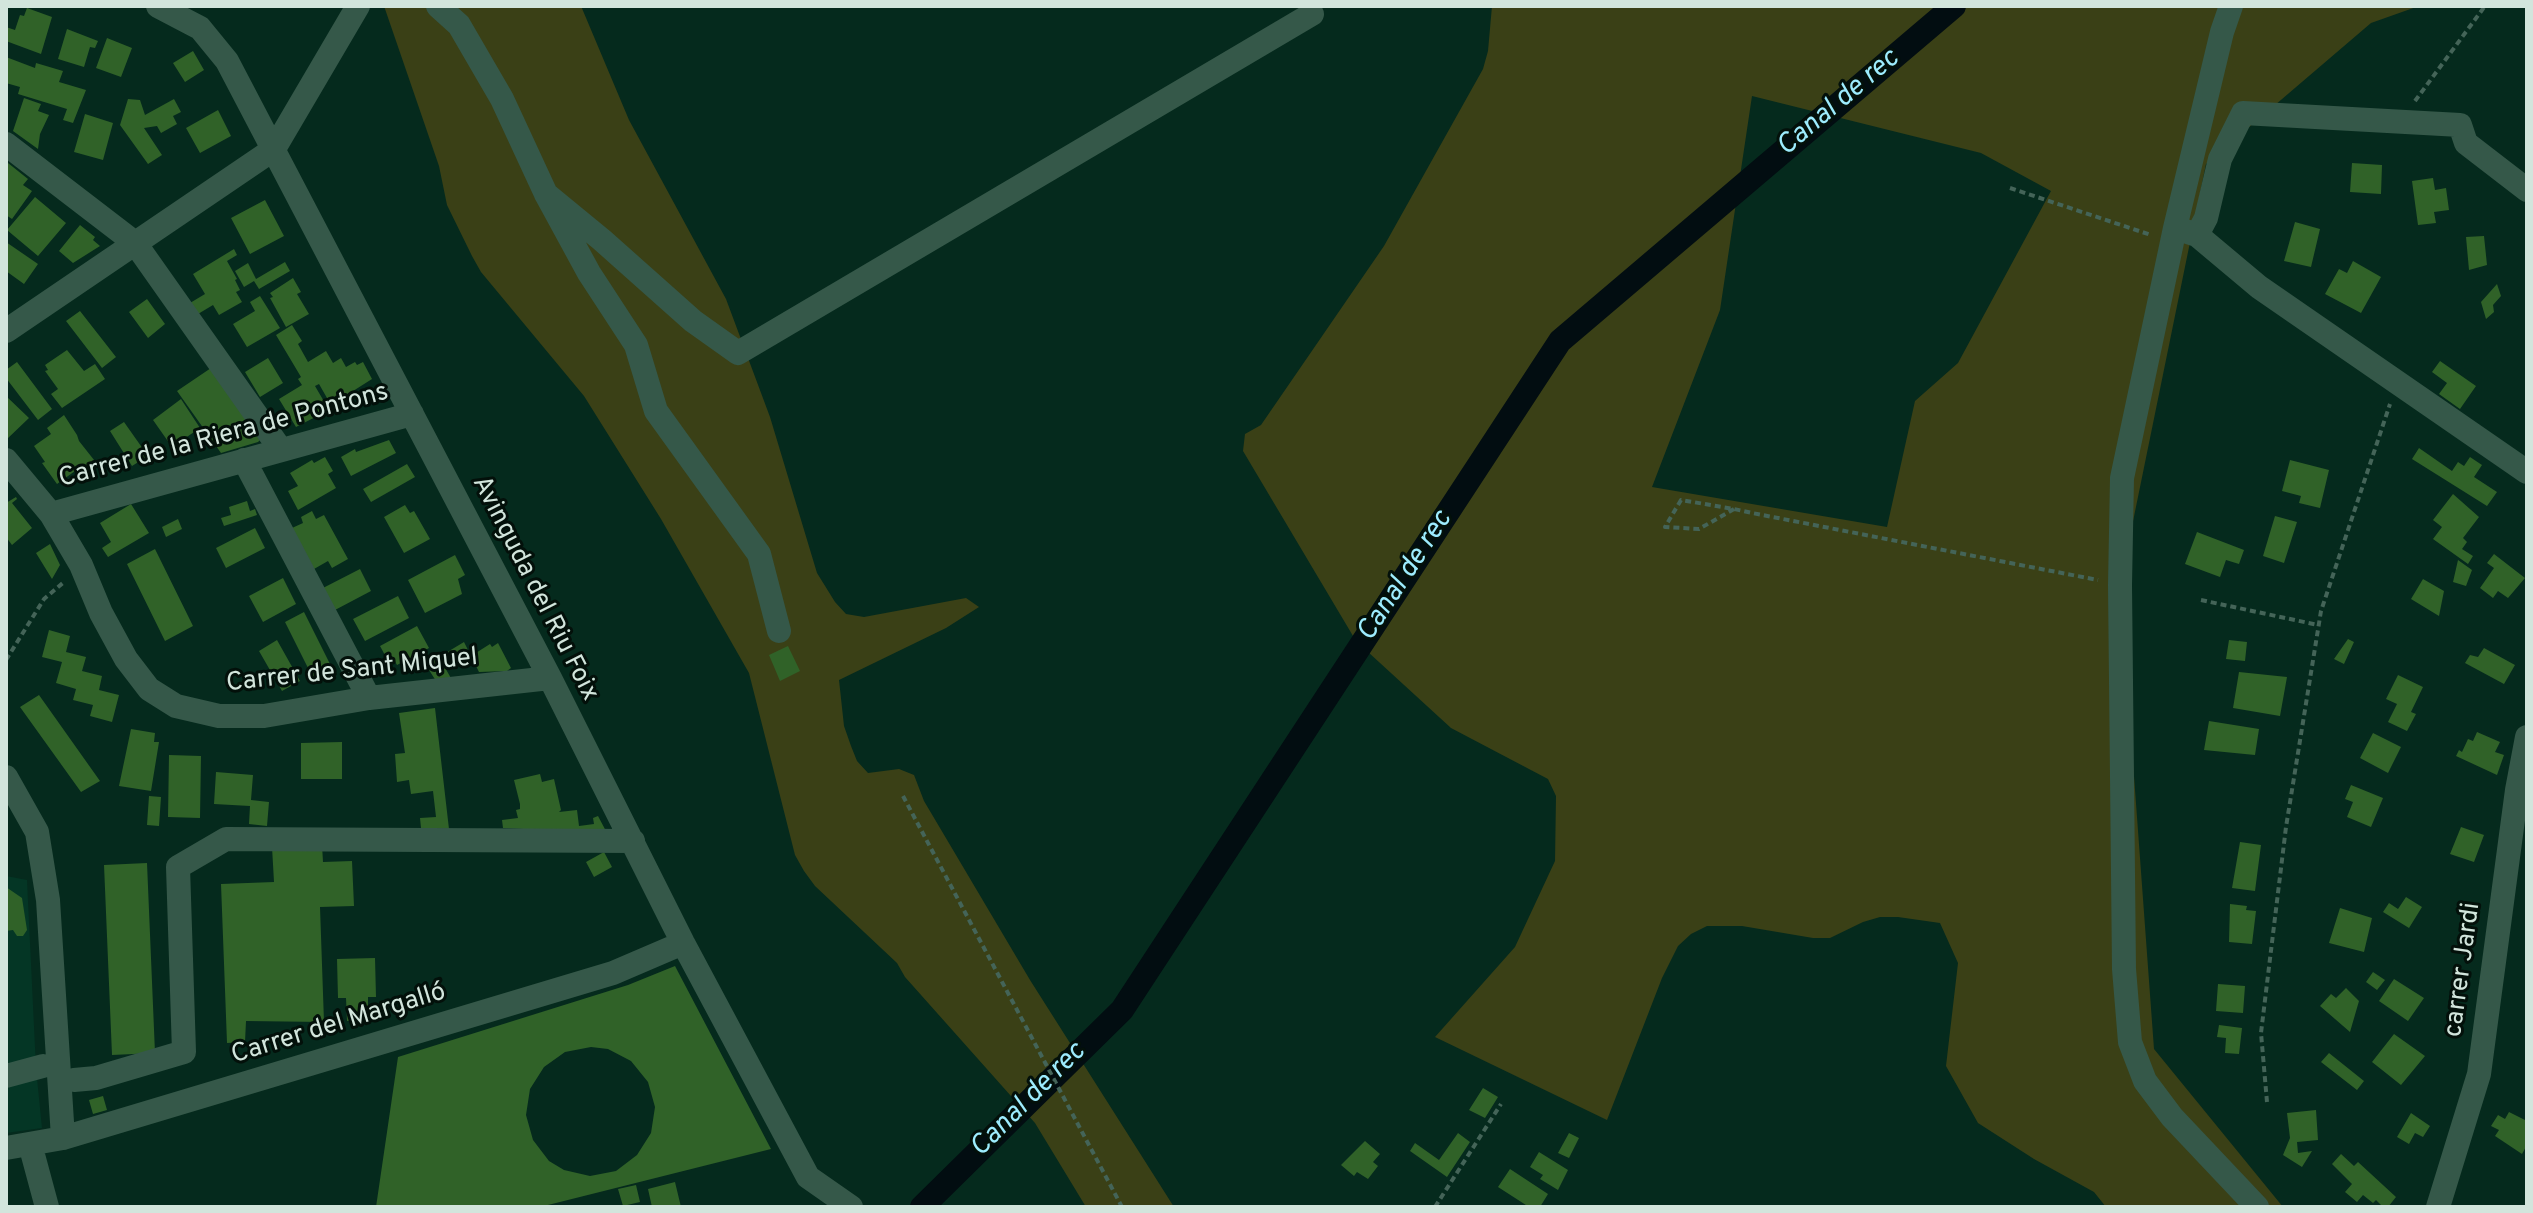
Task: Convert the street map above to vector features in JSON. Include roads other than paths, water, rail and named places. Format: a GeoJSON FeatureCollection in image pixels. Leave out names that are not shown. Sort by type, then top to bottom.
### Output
{"type":"FeatureCollection","features":[{"type":"Feature","properties":{"kind":"street","name":"Avinguda del Riu Foix"},"geometry":{"type":"LineString","coordinates":[[158,6],[200,28],[227,61],[550,678],[683,943],[808,1177],[851,1207]]}},
{"type":"Feature","properties":{"kind":"street"},"geometry":{"type":"LineString","coordinates":[[11,321],[135,243],[274,149],[358,6]]}},
{"type":"Feature","properties":{"kind":"street"},"geometry":{"type":"LineString","coordinates":[[438,6],[459,25],[488,75],[546,194],[589,273],[636,345],[656,411],[759,554],[779,631]]}},
{"type":"Feature","properties":{"kind":"street"},"geometry":{"type":"LineString","coordinates":[[2231,6],[2222,32],[2181,235],[2122,478],[2120,585],[2124,969],[2130,1042],[2145,1081],[2172,1117],[2257,1207]]}},
{"type":"Feature","properties":{"kind":"street"},"geometry":{"type":"LineString","coordinates":[[546,194],[693,321],[738,353],[1312,14]]}},
{"type":"Feature","properties":{"kind":"street"},"geometry":{"type":"LineString","coordinates":[[2181,235],[2206,218],[2220,159],[2243,113],[2460,125],[2466,143],[2527,190]]}},
{"type":"Feature","properties":{"kind":"street"},"geometry":{"type":"LineString","coordinates":[[6,144],[135,243],[281,450]]}},
{"type":"Feature","properties":{"kind":"street"},"geometry":{"type":"LineString","coordinates":[[2181,235],[2527,472]]}},
{"type":"Feature","properties":{"kind":"street","name":"Carrer de la Riera de Pontons"},"geometry":{"type":"LineString","coordinates":[[51,514],[412,414]]}},
{"type":"Feature","properties":{"kind":"street","name":"Carrer de Sant Miquel"},"geometry":{"type":"LineString","coordinates":[[6,460],[51,514],[81,565],[101,613],[126,659],[149,689],[176,706],[219,716],[264,716],[369,698],[550,678]]}},
{"type":"Feature","properties":{"kind":"street"},"geometry":{"type":"LineString","coordinates":[[244,460],[369,698]]}},
{"type":"Feature","properties":{"kind":"street","name":"carrer Jardi"},"geometry":{"type":"LineString","coordinates":[[2438,1207],[2479,1074],[2517,790],[2527,737]]}},
{"type":"Feature","properties":{"kind":"street"},"geometry":{"type":"LineString","coordinates":[[6,777],[37,832],[48,900],[63,1138]]}},
{"type":"Feature","properties":{"kind":"street"},"geometry":{"type":"LineString","coordinates":[[74,1080],[96,1078],[184,1052],[178,867],[226,839],[633,841]]}},
{"type":"Feature","properties":{"kind":"street","name":"Carrer del Margalló"},"geometry":{"type":"LineString","coordinates":[[6,1148],[63,1138],[613,973],[683,943]]}},
{"type":"Feature","properties":{"kind":"street"},"geometry":{"type":"LineString","coordinates":[[6,1076],[43,1066]]}},
{"type":"Feature","properties":{"kind":"street"},"geometry":{"type":"LineString","coordinates":[[30,1144],[47,1207]]}},
{"type":"Feature","properties":{"kind":"waterway","name":"Canal de rec"},"geometry":{"type":"LineString","coordinates":[[922,1207],[1122,1010],[1560,341],[1954,6]]}}]}
